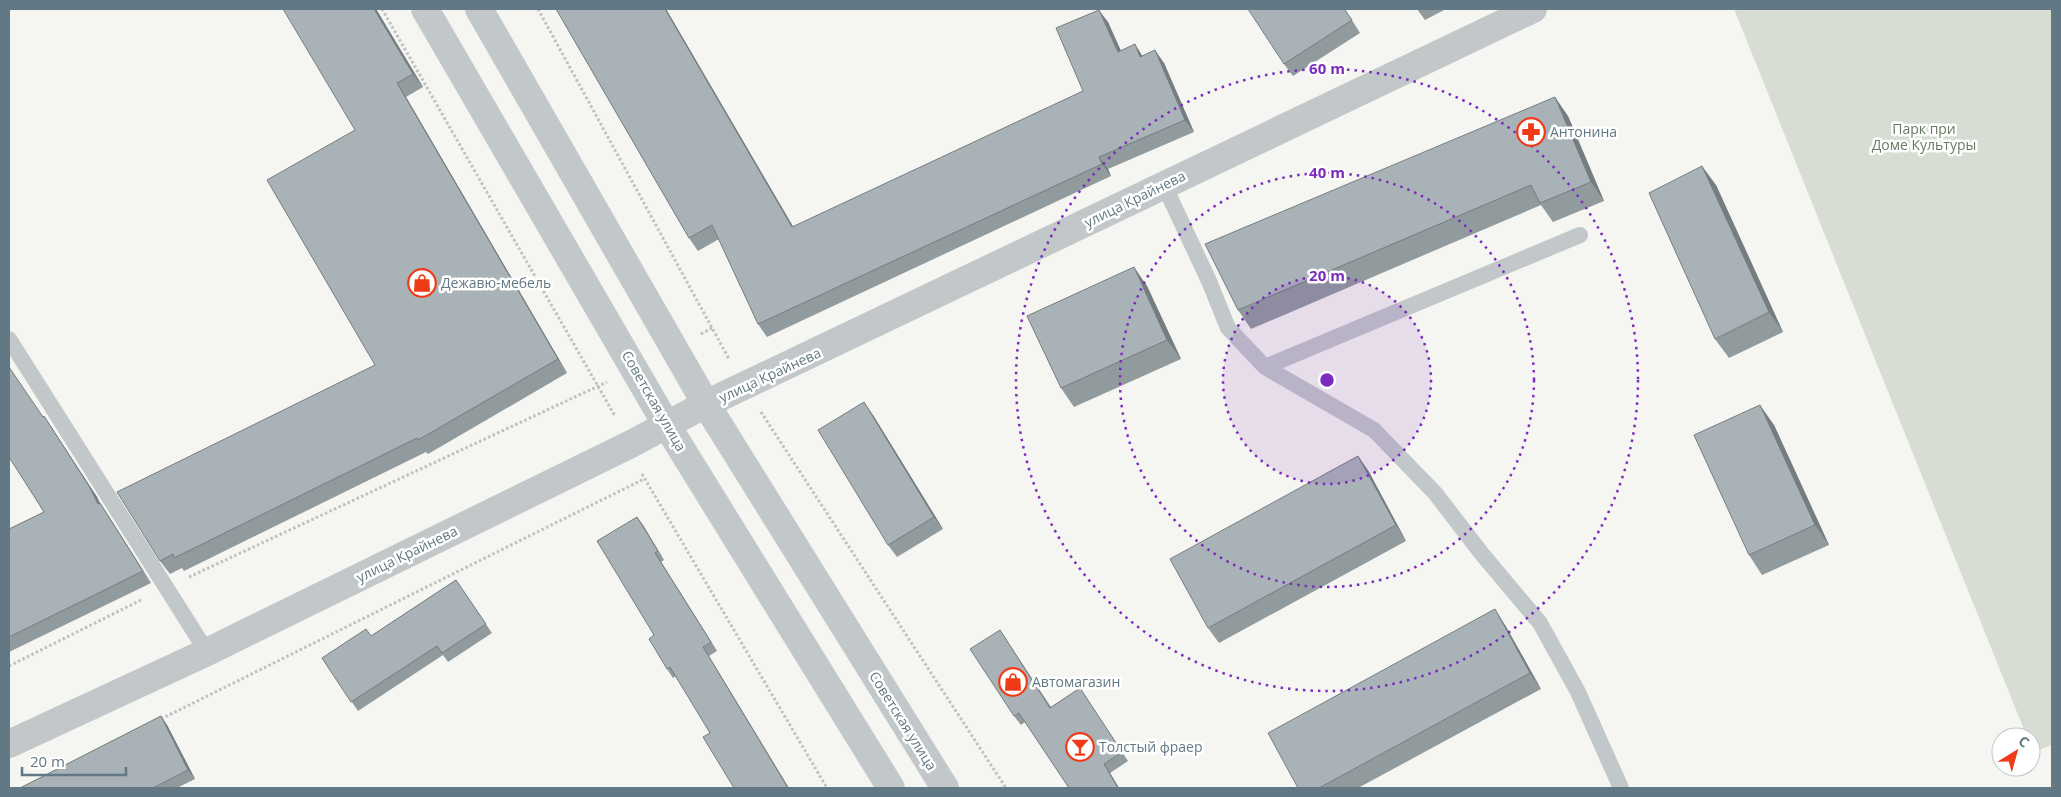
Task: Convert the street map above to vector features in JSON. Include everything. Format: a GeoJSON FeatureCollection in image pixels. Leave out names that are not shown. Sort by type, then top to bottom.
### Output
{"type":"FeatureCollection","features":[{"type":"Feature","properties":{"kind":"street","name":"Советская улица"},"geometry":{"type":"LineString","coordinates":[[424,9],[666,424],[891,788]]}},
{"type":"Feature","properties":{"kind":"street","name":"Советская улица"},"geometry":{"type":"LineString","coordinates":[[479,9],[706,404],[945,788]]}},
{"type":"Feature","properties":{"kind":"street","name":"улица Крайнева"},"geometry":{"type":"LineString","coordinates":[[9,744],[208,652],[631,444],[706,404],[1533,9]]}},
{"type":"Feature","properties":{"kind":"lane"},"geometry":{"type":"LineString","coordinates":[[1164,185],[1209,281],[1228,328],[1265,367],[1374,430],[1435,493],[1482,554],[1540,623],[1578,692],[1621,788]]}},
{"type":"Feature","properties":{"kind":"lane"},"geometry":{"type":"LineString","coordinates":[[1265,367],[1580,235]]}},
{"type":"Feature","properties":{"kind":"lane"},"geometry":{"type":"LineString","coordinates":[[9,339],[208,652]]}},
{"type":"Feature","properties":{"kind":"path"},"geometry":{"type":"LineString","coordinates":[[382,9],[631,444],[644,479],[827,788]]}},
{"type":"Feature","properties":{"kind":"path"},"geometry":{"type":"LineString","coordinates":[[538,9],[745,387],[1006,788]]}},
{"type":"Feature","properties":{"kind":"path"},"geometry":{"type":"LineString","coordinates":[[674,348],[712,328]]}},
{"type":"Feature","properties":{"kind":"path"},"geometry":{"type":"LineString","coordinates":[[9,666],[166,588],[598,387],[634,368]]}},
{"type":"Feature","properties":{"kind":"path"},"geometry":{"type":"LineString","coordinates":[[154,722],[644,479]]}},
{"type":"Feature","properties":{"kind":"green space","name":"Парк при Доме Культуры"},"geometry":{"type":"Polygon","coordinates":[[[1734,9],[2052,9],[2052,745],[2041,749],[2041,727],[2023,727],[1734,9]]]}},
{"type":"Feature","properties":{"kind":"building"},"geometry":{"type":"Polygon","coordinates":[[[283,9],[374,9],[413,74],[397,83],[558,359],[418,440],[417,438],[174,558],[173,554],[160,561],[117,492],[375,365],[267,180],[355,130],[283,9]]]}},
{"type":"Feature","properties":{"kind":"building"},"geometry":{"type":"Polygon","coordinates":[[[556,9],[665,9],[792,227],[1083,91],[1056,28],[1099,10],[1118,52],[1135,44],[1140,57],[1155,50],[1185,120],[1099,157],[1102,164],[758,324],[712,225],[689,238],[556,9]]]}},
{"type":"Feature","properties":{"kind":"building"},"geometry":{"type":"Polygon","coordinates":[[[1248,9],[1344,9],[1352,20],[1284,64],[1248,9]]]}},
{"type":"Feature","properties":{"kind":"building"},"geometry":{"type":"Polygon","coordinates":[[[1555,97],[1591,182],[1540,203],[1531,185],[1238,310],[1205,244],[1555,97]]]}},
{"type":"Feature","properties":{"kind":"building"},"geometry":{"type":"Polygon","coordinates":[[[1702,166],[1769,312],[1715,339],[1649,193],[1702,166]]]}},
{"type":"Feature","properties":{"kind":"building"},"geometry":{"type":"Polygon","coordinates":[[[1134,267],[1167,340],[1061,388],[1027,316],[1134,267]]]}},
{"type":"Feature","properties":{"kind":"building"},"geometry":{"type":"Polygon","coordinates":[[[9,367],[44,416],[89,486],[98,504],[100,503],[143,571],[9,637],[9,529],[44,512],[9,457],[9,367]]]}},
{"type":"Feature","properties":{"kind":"building"},"geometry":{"type":"Polygon","coordinates":[[[864,402],[934,517],[888,545],[818,430],[864,402]]]}},
{"type":"Feature","properties":{"kind":"building"},"geometry":{"type":"Polygon","coordinates":[[[1760,405],[1815,525],[1749,555],[1694,435],[1760,405]]]}},
{"type":"Feature","properties":{"kind":"building"},"geometry":{"type":"Polygon","coordinates":[[[1358,456],[1396,525],[1208,628],[1170,559],[1358,456]]]}},
{"type":"Feature","properties":{"kind":"building"},"geometry":{"type":"Polygon","coordinates":[[[637,517],[658,551],[655,553],[711,642],[703,647],[788,788],[734,788],[703,737],[710,733],[670,667],[667,669],[649,639],[654,635],[597,541],[637,517]]]}},
{"type":"Feature","properties":{"kind":"building"},"geometry":{"type":"Polygon","coordinates":[[[456,580],[486,624],[442,653],[437,646],[351,702],[322,658],[366,629],[371,636],[456,580]]]}},
{"type":"Feature","properties":{"kind":"building"},"geometry":{"type":"Polygon","coordinates":[[[1495,609],[1530,673],[1319,788],[1298,788],[1268,733],[1495,609]]]}},
{"type":"Feature","properties":{"kind":"building"},"geometry":{"type":"Polygon","coordinates":[[[1000,630],[1050,708],[1080,688],[1122,752],[1104,764],[1118,788],[1069,788],[1019,713],[1014,716],[970,649],[1000,630]]]}},
{"type":"Feature","properties":{"kind":"building"},"geometry":{"type":"Polygon","coordinates":[[[161,716],[188,770],[153,788],[20,788],[161,716]]]}},
{"type":"Feature","properties":{"kind":"place","name":"Антонина"},"geometry":{"type":"Point","coordinates":[1531,132]}},
{"type":"Feature","properties":{"kind":"place","name":"Дежавю-мебель"},"geometry":{"type":"Point","coordinates":[422,283]}},
{"type":"Feature","properties":{"kind":"place","name":"Автомагазин"},"geometry":{"type":"Point","coordinates":[1013,682]}},
{"type":"Feature","properties":{"kind":"place","name":"Толстый фраер"},"geometry":{"type":"Point","coordinates":[1080,747]}}]}
